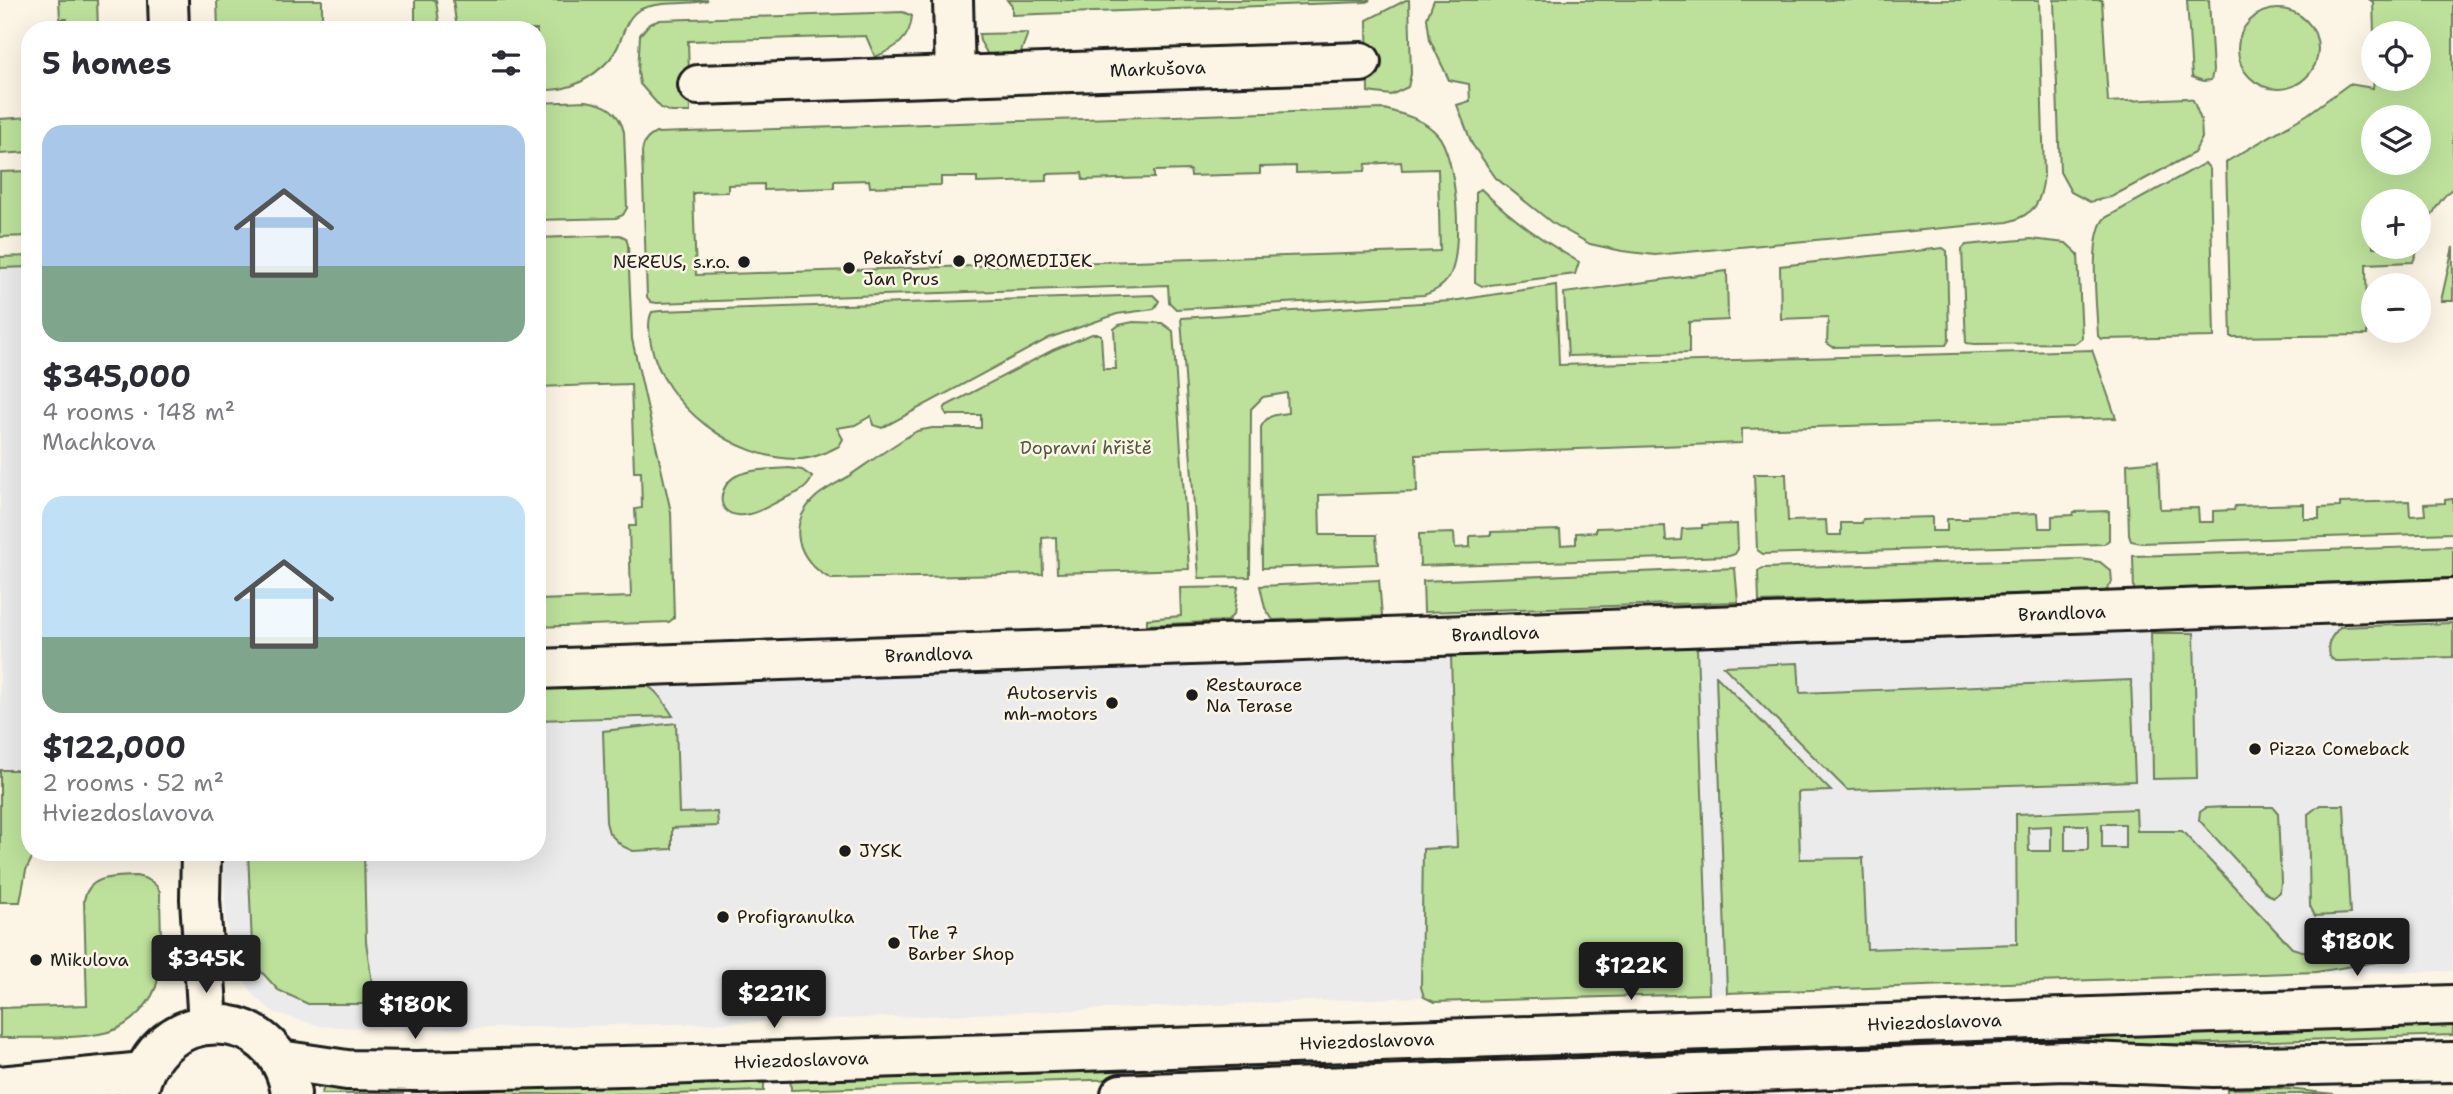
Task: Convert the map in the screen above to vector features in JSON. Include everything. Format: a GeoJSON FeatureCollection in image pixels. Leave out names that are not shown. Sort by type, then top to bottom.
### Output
{"type":"FeatureCollection","features":[{"type":"Feature","properties":{"kind":"street"},"geometry":{"type":"LineString","coordinates":[[168,0],[169,21]]}},
{"type":"Feature","properties":{"kind":"street"},"geometry":{"type":"LineString","coordinates":[[953,0],[956,76]]}},
{"type":"Feature","properties":{"kind":"street","name":"Markušova"},"geometry":{"type":"LineString","coordinates":[[698,85],[1361,62]]}},
{"type":"Feature","properties":{"kind":"street","name":"Brandlova"},"geometry":{"type":"LineString","coordinates":[[546,669],[2453,599]]}},
{"type":"Feature","properties":{"kind":"street"},"geometry":{"type":"LineString","coordinates":[[201,861],[200,899],[208,1024]]}},
{"type":"Feature","properties":{"kind":"street","name":"Hviezdoslavova"},"geometry":{"type":"LineString","coordinates":[[0,1086],[141,1083],[150,1059],[169,1039],[181,1032],[208,1024],[233,1026],[265,1043],[286,1077],[347,1070],[417,1071],[2453,1005]]}},
{"type":"Feature","properties":{"kind":"street"},"geometry":{"type":"LineString","coordinates":[[1121,1094],[2065,1061],[2213,1067],[2453,1062]]}},
{"type":"Feature","properties":{"kind":"shaded area"},"geometry":{"type":"Polygon","coordinates":[[[21,267],[21,770],[0,770],[0,268],[21,267]]]}},
{"type":"Feature","properties":{"kind":"shaded area"},"geometry":{"type":"Polygon","coordinates":[[[2453,623],[2453,971],[2198,976],[1709,994],[1697,647],[2453,623]]]}},
{"type":"Feature","properties":{"kind":"shaded area"},"geometry":{"type":"Polygon","coordinates":[[[1451,656],[1457,847],[1423,849],[1421,986],[1424,997],[762,1022],[401,1030],[320,1026],[275,1013],[255,997],[234,964],[226,922],[223,861],[546,861],[546,679],[1014,663],[1451,656]]]}},
{"type":"Feature","properties":{"kind":"green space"},"geometry":{"type":"Polygon","coordinates":[[[59,0],[97,0],[98,21],[60,19],[59,0]]]}},
{"type":"Feature","properties":{"kind":"green space"},"geometry":{"type":"Polygon","coordinates":[[[217,0],[322,0],[322,21],[218,21],[217,0]]]}},
{"type":"Feature","properties":{"kind":"green space"},"geometry":{"type":"Polygon","coordinates":[[[415,0],[436,0],[439,21],[415,21],[415,0]]]}},
{"type":"Feature","properties":{"kind":"green space"},"geometry":{"type":"Polygon","coordinates":[[[453,0],[708,0],[655,5],[639,10],[628,21],[614,53],[595,73],[571,86],[546,90],[546,21],[456,21],[453,0]]]}},
{"type":"Feature","properties":{"kind":"green space"},"geometry":{"type":"Polygon","coordinates":[[[1007,0],[1370,0],[1012,15],[1012,6],[1007,0]]]}},
{"type":"Feature","properties":{"kind":"green space"},"geometry":{"type":"Polygon","coordinates":[[[1409,0],[1411,74],[1408,87],[1391,95],[1368,92],[1367,20],[1409,0]]]}},
{"type":"Feature","properties":{"kind":"green space"},"geometry":{"type":"Polygon","coordinates":[[[1434,0],[2039,0],[2044,175],[2039,200],[2031,211],[2008,222],[1655,255],[1590,244],[1551,222],[1496,178],[1472,144],[1457,105],[1470,101],[1469,84],[1449,80],[1430,40],[1427,18],[1434,0]]]}},
{"type":"Feature","properties":{"kind":"green space"},"geometry":{"type":"Polygon","coordinates":[[[2054,0],[2102,0],[2108,102],[2185,98],[2193,100],[2201,120],[2202,138],[2194,153],[2111,197],[2090,202],[2071,192],[2060,172],[2054,0]]]}},
{"type":"Feature","properties":{"kind":"green space"},"geometry":{"type":"Polygon","coordinates":[[[2187,0],[2209,0],[2213,71],[2211,80],[2203,81],[2192,77],[2187,0]]]}},
{"type":"Feature","properties":{"kind":"green space"},"geometry":{"type":"Polygon","coordinates":[[[2370,0],[2453,0],[2453,188],[2439,203],[2431,219],[2431,189],[2361,189],[2361,259],[2414,259],[2413,262],[2366,264],[2366,273],[2361,273],[2361,335],[2231,337],[2226,162],[2308,114],[2349,84],[2361,86],[2361,91],[2431,91],[2431,21],[2374,21],[2373,2],[2370,0]]]}},
{"type":"Feature","properties":{"kind":"green space"},"geometry":{"type":"Polygon","coordinates":[[[2278,9],[2293,12],[2306,21],[2315,34],[2318,49],[2315,64],[2306,77],[2293,86],[2278,89],[2263,86],[2250,77],[2241,64],[2238,49],[2241,34],[2250,21],[2263,12],[2278,9]]]}},
{"type":"Feature","properties":{"kind":"green space"},"geometry":{"type":"Polygon","coordinates":[[[903,12],[912,16],[905,37],[875,57],[866,36],[688,41],[690,112],[671,112],[661,108],[640,84],[640,35],[649,24],[660,20],[903,12]]]}},
{"type":"Feature","properties":{"kind":"green space"},"geometry":{"type":"Polygon","coordinates":[[[1028,33],[1019,57],[990,58],[979,34],[1028,33]]]}},
{"type":"Feature","properties":{"kind":"green space"},"geometry":{"type":"Polygon","coordinates":[[[586,101],[600,104],[611,110],[619,119],[624,132],[627,208],[623,215],[616,218],[546,220],[546,103],[586,101]]]}},
{"type":"Feature","properties":{"kind":"green space"},"geometry":{"type":"Polygon","coordinates":[[[1384,109],[1425,124],[1437,134],[1444,145],[1454,182],[1456,204],[1454,265],[1444,283],[1424,295],[1176,309],[1169,302],[1168,285],[657,303],[651,302],[647,297],[642,153],[646,141],[656,133],[1384,109]],[[1401,162],[1366,164],[1365,171],[1296,173],[1296,166],[1260,167],[1260,174],[1191,176],[1190,170],[1154,171],[1154,178],[1083,180],[1082,173],[1047,174],[1047,181],[977,183],[977,177],[941,177],[941,185],[870,187],[869,180],[834,181],[834,188],[764,190],[764,184],[728,185],[728,192],[693,193],[696,275],[1440,251],[1438,169],[1402,170],[1401,162]]]}},
{"type":"Feature","properties":{"kind":"green space"},"geometry":{"type":"Polygon","coordinates":[[[21,118],[21,153],[0,154],[0,119],[21,118]]]}},
{"type":"Feature","properties":{"kind":"green space"},"geometry":{"type":"Polygon","coordinates":[[[2205,163],[2210,169],[2214,337],[2101,339],[2098,336],[2095,256],[2100,227],[2105,218],[2205,163]]]}},
{"type":"Feature","properties":{"kind":"green space"},"geometry":{"type":"Polygon","coordinates":[[[21,171],[21,236],[0,237],[0,172],[21,171]]]}},
{"type":"Feature","properties":{"kind":"green space"},"geometry":{"type":"Polygon","coordinates":[[[1481,189],[1528,229],[1579,262],[1575,274],[1482,286],[1475,282],[1476,192],[1481,189]]]}},
{"type":"Feature","properties":{"kind":"green space"},"geometry":{"type":"Polygon","coordinates":[[[620,235],[626,238],[632,339],[671,512],[674,618],[669,622],[546,627],[546,600],[631,597],[629,526],[636,526],[635,509],[642,508],[641,472],[634,472],[631,384],[546,387],[546,238],[620,235]]]}},
{"type":"Feature","properties":{"kind":"green space"},"geometry":{"type":"Polygon","coordinates":[[[2031,239],[2066,243],[2078,254],[2082,338],[2076,343],[1966,343],[1962,249],[1966,245],[2031,239]]]}},
{"type":"Feature","properties":{"kind":"green space"},"geometry":{"type":"Polygon","coordinates":[[[2453,247],[2453,301],[2441,301],[2453,247]]]}},
{"type":"Feature","properties":{"kind":"green space"},"geometry":{"type":"Polygon","coordinates":[[[1943,248],[1947,251],[1949,340],[1946,345],[1833,347],[1827,343],[1828,317],[1781,319],[1780,266],[1943,248]]]}},
{"type":"Feature","properties":{"kind":"green space"},"geometry":{"type":"Polygon","coordinates":[[[21,256],[21,267],[0,268],[0,257],[21,256]]]}},
{"type":"Feature","properties":{"kind":"green space"},"geometry":{"type":"Polygon","coordinates":[[[1727,271],[1728,320],[1689,322],[1689,353],[1568,356],[1564,293],[1727,271]]]}},
{"type":"Feature","properties":{"kind":"green space"},"geometry":{"type":"Polygon","coordinates":[[[1556,285],[1559,365],[2092,350],[2116,418],[1742,429],[1742,443],[1416,455],[1417,492],[1319,495],[1320,535],[1376,535],[1378,564],[1262,568],[1261,427],[1269,417],[1288,413],[1287,393],[1263,397],[1251,409],[1250,577],[1199,578],[1181,318],[1452,301],[1556,285]]]}},
{"type":"Feature","properties":{"kind":"green space"},"geometry":{"type":"Polygon","coordinates":[[[1153,295],[1159,301],[1154,309],[1117,314],[1049,338],[882,428],[873,425],[871,416],[855,425],[837,428],[843,439],[839,446],[803,459],[774,457],[751,450],[706,425],[686,408],[670,388],[658,367],[649,332],[652,312],[660,311],[1153,295]]]}},
{"type":"Feature","properties":{"kind":"green space","name":"Dopravní hřiště"},"geometry":{"type":"Polygon","coordinates":[[[1133,322],[1162,323],[1173,331],[1189,569],[1057,573],[1056,537],[1042,538],[1043,574],[831,579],[810,562],[803,552],[798,530],[807,507],[821,493],[917,431],[932,428],[981,428],[981,415],[947,415],[944,410],[946,406],[1053,350],[1092,334],[1099,334],[1103,369],[1116,369],[1114,329],[1133,322]]]}},
{"type":"Feature","properties":{"kind":"green space"},"geometry":{"type":"Polygon","coordinates":[[[2158,461],[2160,509],[2198,508],[2199,522],[2213,522],[2213,511],[2234,510],[2235,506],[2304,504],[2304,519],[2319,519],[2319,508],[2340,507],[2340,503],[2409,501],[2410,516],[2425,515],[2424,504],[2445,503],[2445,500],[2453,499],[2453,533],[2141,543],[2131,541],[2127,464],[2158,461]]]}},
{"type":"Feature","properties":{"kind":"green space"},"geometry":{"type":"Polygon","coordinates":[[[789,468],[802,470],[812,477],[800,491],[761,510],[744,515],[730,513],[722,504],[726,486],[736,476],[755,471],[789,468]]]}},
{"type":"Feature","properties":{"kind":"green space"},"geometry":{"type":"Polygon","coordinates":[[[1754,474],[1786,474],[1788,521],[1826,520],[1827,535],[1841,535],[1841,523],[1862,523],[1863,519],[1932,517],[1932,531],[1947,531],[1947,519],[2038,513],[2039,528],[2052,528],[2052,516],[2109,511],[2109,540],[2104,544],[1763,554],[1757,550],[1754,474]]]}},
{"type":"Feature","properties":{"kind":"green space"},"geometry":{"type":"Polygon","coordinates":[[[1737,524],[1738,549],[1735,554],[1729,556],[1420,566],[1419,534],[1454,533],[1455,548],[1470,547],[1470,536],[1491,535],[1491,532],[1560,530],[1561,545],[1576,544],[1576,533],[1596,532],[1596,528],[1665,526],[1666,541],[1681,540],[1682,529],[1702,528],[1702,525],[1737,524]]]}},
{"type":"Feature","properties":{"kind":"green space"},"geometry":{"type":"Polygon","coordinates":[[[2453,546],[2453,578],[2134,590],[2133,556],[2453,546]]]}},
{"type":"Feature","properties":{"kind":"green space"},"geometry":{"type":"Polygon","coordinates":[[[2081,559],[2100,562],[2111,571],[2112,582],[2106,591],[1759,602],[1758,571],[1763,568],[2081,559]]]}},
{"type":"Feature","properties":{"kind":"green space"},"geometry":{"type":"Polygon","coordinates":[[[1735,568],[1738,602],[1424,612],[1423,581],[1735,568]]]}},
{"type":"Feature","properties":{"kind":"green space"},"geometry":{"type":"Polygon","coordinates":[[[1379,580],[1382,616],[1273,620],[1265,608],[1260,586],[1379,580]]]}},
{"type":"Feature","properties":{"kind":"green space"},"geometry":{"type":"Polygon","coordinates":[[[1238,587],[1234,614],[1227,621],[1147,625],[1147,619],[1181,616],[1180,588],[1238,587]]]}},
{"type":"Feature","properties":{"kind":"green space"},"geometry":{"type":"Polygon","coordinates":[[[2453,623],[2453,657],[2335,661],[2329,656],[2330,640],[2340,627],[2453,623]]]}},
{"type":"Feature","properties":{"kind":"green space"},"geometry":{"type":"Polygon","coordinates":[[[2151,633],[2194,633],[2197,778],[2153,779],[2151,633]]]}},
{"type":"Feature","properties":{"kind":"green space"},"geometry":{"type":"Polygon","coordinates":[[[1697,647],[1709,994],[1434,1002],[1424,997],[1421,987],[1423,849],[1457,847],[1451,656],[1697,647]]]}},
{"type":"Feature","properties":{"kind":"green space"},"geometry":{"type":"Polygon","coordinates":[[[1798,663],[1800,693],[2131,680],[2135,781],[1847,790],[1723,666],[1798,663]]]}},
{"type":"Feature","properties":{"kind":"green space"},"geometry":{"type":"Polygon","coordinates":[[[1716,676],[1831,791],[1798,792],[1800,859],[1863,858],[1867,949],[2017,944],[2016,814],[2136,809],[2137,831],[2182,831],[2292,948],[2302,951],[2382,951],[2383,961],[2316,972],[1727,993],[1716,676]],[[2102,824],[2102,848],[2125,848],[2125,824],[2102,824]],[[2065,825],[2065,850],[2088,850],[2088,825],[2065,825]],[[2051,826],[2028,827],[2029,851],[2051,851],[2051,826]]]}},
{"type":"Feature","properties":{"kind":"green space"},"geometry":{"type":"Polygon","coordinates":[[[639,683],[655,691],[673,716],[546,720],[546,687],[639,683]]]}},
{"type":"Feature","properties":{"kind":"green space"},"geometry":{"type":"Polygon","coordinates":[[[676,723],[679,813],[717,812],[718,826],[672,828],[672,849],[633,851],[622,846],[609,833],[606,822],[603,731],[676,723]]]}},
{"type":"Feature","properties":{"kind":"green space"},"geometry":{"type":"Polygon","coordinates":[[[0,770],[21,770],[21,861],[30,861],[26,870],[20,902],[0,902],[0,770]]]}},
{"type":"Feature","properties":{"kind":"green space"},"geometry":{"type":"Polygon","coordinates":[[[2320,805],[2344,805],[2350,914],[2315,916],[2310,906],[2308,814],[2320,805]]]}},
{"type":"Feature","properties":{"kind":"green space"},"geometry":{"type":"Polygon","coordinates":[[[2273,807],[2278,813],[2281,882],[2280,892],[2274,897],[2267,894],[2199,820],[2200,812],[2206,808],[2273,807]]]}},
{"type":"Feature","properties":{"kind":"green space"},"geometry":{"type":"Polygon","coordinates":[[[248,861],[364,861],[366,942],[375,1004],[308,1004],[278,990],[258,968],[252,945],[248,861]]]}},
{"type":"Feature","properties":{"kind":"green space"},"geometry":{"type":"Polygon","coordinates":[[[136,876],[151,881],[160,892],[160,968],[152,996],[140,1012],[117,1029],[96,1035],[0,1038],[0,1008],[87,1005],[84,900],[87,892],[91,886],[104,879],[136,876]]]}},
{"type":"Feature","properties":{"kind":"green space"},"geometry":{"type":"Polygon","coordinates":[[[2453,1016],[2453,1035],[791,1090],[790,1071],[2453,1016]]]}},
{"type":"Feature","properties":{"kind":"green space"},"geometry":{"type":"Polygon","coordinates":[[[764,1072],[764,1091],[672,1094],[429,1094],[429,1083],[764,1072]]]}},
{"type":"Feature","properties":{"kind":"green space"},"geometry":{"type":"Polygon","coordinates":[[[403,1084],[403,1094],[321,1094],[324,1088],[330,1086],[403,1084]]]}},
{"type":"Feature","properties":{"kind":"green space"},"geometry":{"type":"Polygon","coordinates":[[[2278,1088],[2334,1094],[2227,1094],[2227,1089],[2278,1088]]]}},
{"type":"Feature","properties":{"kind":"place","name":"PROMEDIJEK"},"geometry":{"type":"Point","coordinates":[959,261]}},
{"type":"Feature","properties":{"kind":"place","name":"NEREUS, s.r.o."},"geometry":{"type":"Point","coordinates":[744,262]}},
{"type":"Feature","properties":{"kind":"place","name":"Pekařství Jan Prus"},"geometry":{"type":"Point","coordinates":[849,268]}},
{"type":"Feature","properties":{"kind":"place","name":"Restaurace Na Terase"},"geometry":{"type":"Point","coordinates":[1192,695]}},
{"type":"Feature","properties":{"kind":"place","name":"Autoservis mh-motors"},"geometry":{"type":"Point","coordinates":[1112,703]}},
{"type":"Feature","properties":{"kind":"place","name":"Pizza Comeback"},"geometry":{"type":"Point","coordinates":[2255,749]}},
{"type":"Feature","properties":{"kind":"place","name":"JYSK"},"geometry":{"type":"Point","coordinates":[845,851]}},
{"type":"Feature","properties":{"kind":"place","name":"Profigranulka"},"geometry":{"type":"Point","coordinates":[723,917]}},
{"type":"Feature","properties":{"kind":"place","name":"The 7 Barber Shop"},"geometry":{"type":"Point","coordinates":[894,943]}},
{"type":"Feature","properties":{"kind":"place","name":"Mikulova"},"geometry":{"type":"Point","coordinates":[36,960]}}]}
